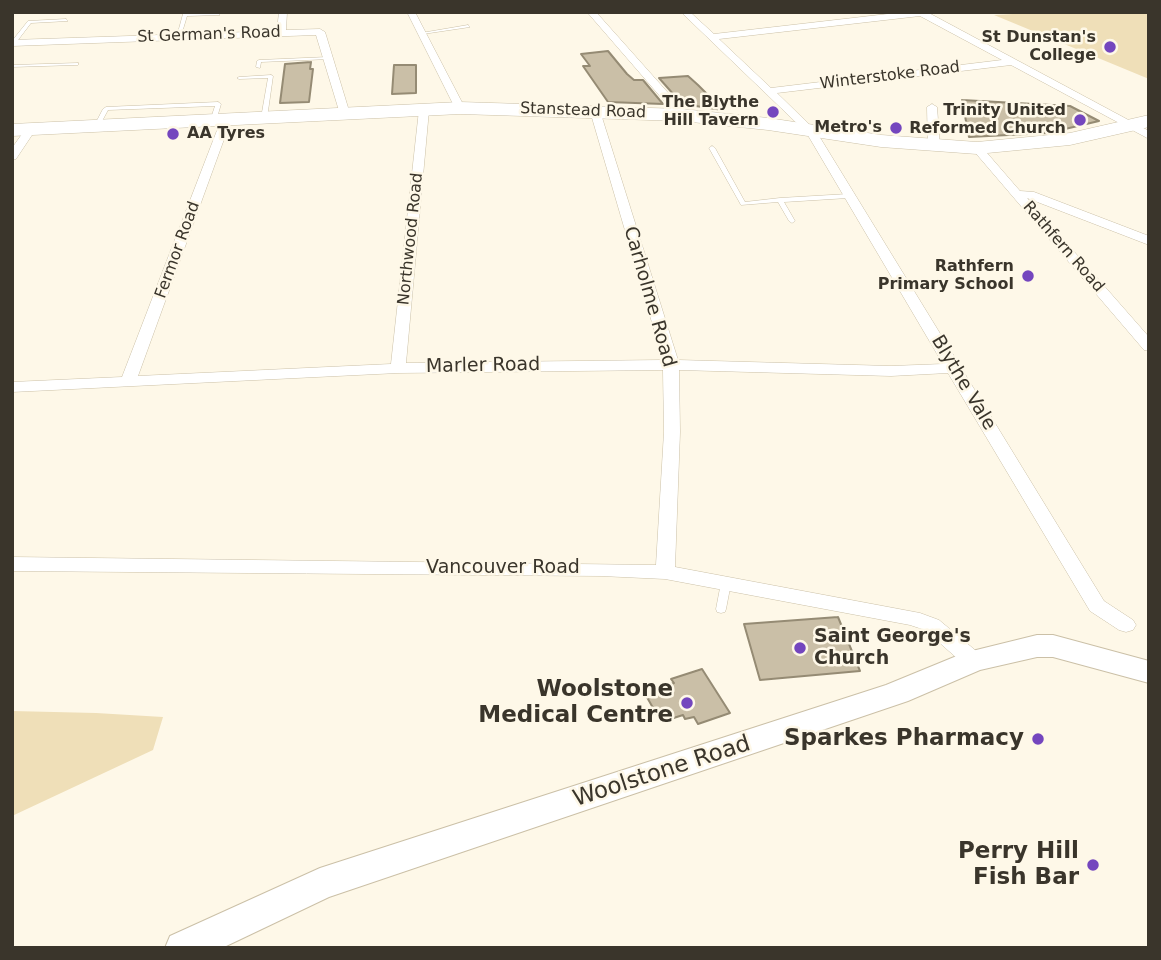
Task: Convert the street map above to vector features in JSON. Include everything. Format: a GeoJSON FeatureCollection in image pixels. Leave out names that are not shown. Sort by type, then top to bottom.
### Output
{"type":"FeatureCollection","features":[{"type":"Feature","properties":{"kind":"highway","name":"Stanstead Road"},"geometry":{"type":"LineString","coordinates":[[22,130],[460,108],[682,115],[934,147],[977,148],[1034,144],[1143,128]]}},
{"type":"Feature","properties":{"kind":"street"},"geometry":{"type":"LineString","coordinates":[[281,32],[283,12]]}},
{"type":"Feature","properties":{"kind":"street"},"geometry":{"type":"LineString","coordinates":[[411,12],[460,108]]}},
{"type":"Feature","properties":{"kind":"street"},"geometry":{"type":"LineString","coordinates":[[591,12],[682,115]]}},
{"type":"Feature","properties":{"kind":"street","name":"Blythe Vale"},"geometry":{"type":"LineString","coordinates":[[685,12],[811,131],[1097,606],[1126,625]]}},
{"type":"Feature","properties":{"kind":"street"},"geometry":{"type":"LineString","coordinates":[[712,37],[921,13],[1011,62],[1143,128]]}},
{"type":"Feature","properties":{"kind":"street","name":"St German's Road"},"geometry":{"type":"LineString","coordinates":[[12,43],[320,32],[345,114]]}},
{"type":"Feature","properties":{"kind":"street","name":"Winterstoke Road"},"geometry":{"type":"LineString","coordinates":[[770,91],[1011,62]]}},
{"type":"Feature","properties":{"kind":"street"},"geometry":{"type":"LineString","coordinates":[[932,107],[934,147]]}},
{"type":"Feature","properties":{"kind":"street","name":"Northwood Road"},"geometry":{"type":"LineString","coordinates":[[398,368],[424,110]]}},
{"type":"Feature","properties":{"kind":"street","name":"Carholme Road"},"geometry":{"type":"LineString","coordinates":[[595,111],[671,363],[672,432],[665,572]]}},
{"type":"Feature","properties":{"kind":"street","name":"Fermor Road"},"geometry":{"type":"LineString","coordinates":[[130,380],[219,120]]}},
{"type":"Feature","properties":{"kind":"street"},"geometry":{"type":"LineString","coordinates":[[12,157],[22,130]]}},
{"type":"Feature","properties":{"kind":"street","name":"Rathfern Road"},"geometry":{"type":"LineString","coordinates":[[977,148],[1149,346]]}},
{"type":"Feature","properties":{"kind":"street"},"geometry":{"type":"LineString","coordinates":[[1017,194],[1030,195],[1149,241]]}},
{"type":"Feature","properties":{"kind":"street","name":"Marler Road"},"geometry":{"type":"LineString","coordinates":[[12,387],[398,368],[671,363],[891,371],[954,368]]}},
{"type":"Feature","properties":{"kind":"street","name":"Vancouver Road"},"geometry":{"type":"LineString","coordinates":[[12,564],[665,572],[912,618],[932,625],[974,662]]}},
{"type":"Feature","properties":{"kind":"street","name":"Woolstone Road"},"geometry":{"type":"LineString","coordinates":[[193,945],[320,884],[809,723],[897,693],[974,662],[1037,646],[1053,646],[1149,672]]}},
{"type":"Feature","properties":{"kind":"lane"},"geometry":{"type":"LineString","coordinates":[[179,36],[187,14],[218,13]]}},
{"type":"Feature","properties":{"kind":"lane"},"geometry":{"type":"LineString","coordinates":[[12,43],[30,22],[66,20]]}},
{"type":"Feature","properties":{"kind":"lane"},"geometry":{"type":"LineString","coordinates":[[423,33],[467,26]]}},
{"type":"Feature","properties":{"kind":"lane"},"geometry":{"type":"LineString","coordinates":[[258,66],[259,61],[328,58]]}},
{"type":"Feature","properties":{"kind":"lane"},"geometry":{"type":"LineString","coordinates":[[12,66],[76,64]]}},
{"type":"Feature","properties":{"kind":"lane"},"geometry":{"type":"LineString","coordinates":[[239,78],[271,76],[264,118]]}},
{"type":"Feature","properties":{"kind":"lane"},"geometry":{"type":"LineString","coordinates":[[712,148],[743,204],[848,196]]}},
{"type":"Feature","properties":{"kind":"lane"},"geometry":{"type":"LineString","coordinates":[[780,200],[792,221]]}},
{"type":"Feature","properties":{"kind":"lane"},"geometry":{"type":"LineString","coordinates":[[721,609],[726,583]]}},
{"type":"Feature","properties":{"kind":"shaded area","name":"St Dunstan's College"},"geometry":{"type":"Polygon","coordinates":[[[1149,12],[1149,79],[994,15],[1149,12]]]}},
{"type":"Feature","properties":{"kind":"shaded area"},"geometry":{"type":"Polygon","coordinates":[[[12,711],[163,717],[153,750],[12,816],[12,711]]]}},
{"type":"Feature","properties":{"kind":"building"},"geometry":{"type":"Polygon","coordinates":[[[608,51],[634,80],[643,80],[663,104],[608,102],[583,66],[590,66],[581,54],[608,51]]]}},
{"type":"Feature","properties":{"kind":"building"},"geometry":{"type":"Polygon","coordinates":[[[311,62],[310,69],[313,69],[309,102],[280,103],[285,64],[311,62]]]}},
{"type":"Feature","properties":{"kind":"building"},"geometry":{"type":"Polygon","coordinates":[[[394,65],[416,65],[416,93],[392,94],[394,65]]]}},
{"type":"Feature","properties":{"kind":"building"},"geometry":{"type":"Polygon","coordinates":[[[688,76],[723,110],[682,104],[659,78],[688,76]]]}},
{"type":"Feature","properties":{"kind":"building"},"geometry":{"type":"Polygon","coordinates":[[[962,100],[1070,106],[1099,121],[1048,133],[969,137],[962,100]]]}},
{"type":"Feature","properties":{"kind":"building","name":"Saint George's Church"},"geometry":{"type":"Polygon","coordinates":[[[838,617],[860,671],[760,680],[744,624],[838,617]]]}},
{"type":"Feature","properties":{"kind":"building","name":"Woolstone Medical Centre"},"geometry":{"type":"Polygon","coordinates":[[[702,669],[730,713],[698,724],[694,717],[685,719],[683,715],[661,722],[644,692],[674,683],[671,679],[702,669]]]}},
{"type":"Feature","properties":{"kind":"place","name":"St Dunstan's College"},"geometry":{"type":"Point","coordinates":[1110,47]}},
{"type":"Feature","properties":{"kind":"place","name":"The Blythe Hill Tavern"},"geometry":{"type":"Point","coordinates":[773,112]}},
{"type":"Feature","properties":{"kind":"place","name":"Trinity United Reformed Church"},"geometry":{"type":"Point","coordinates":[1080,120]}},
{"type":"Feature","properties":{"kind":"place","name":"Metro's"},"geometry":{"type":"Point","coordinates":[896,128]}},
{"type":"Feature","properties":{"kind":"place","name":"AA Tyres"},"geometry":{"type":"Point","coordinates":[173,134]}},
{"type":"Feature","properties":{"kind":"place","name":"Rathfern Primary School"},"geometry":{"type":"Point","coordinates":[1028,276]}},
{"type":"Feature","properties":{"kind":"place","name":"Saint George's Church"},"geometry":{"type":"Point","coordinates":[800,648]}},
{"type":"Feature","properties":{"kind":"place","name":"Woolstone Medical Centre"},"geometry":{"type":"Point","coordinates":[687,703]}},
{"type":"Feature","properties":{"kind":"place","name":"Sparkes Pharmacy"},"geometry":{"type":"Point","coordinates":[1038,739]}},
{"type":"Feature","properties":{"kind":"place","name":"Perry Hill Fish Bar"},"geometry":{"type":"Point","coordinates":[1093,865]}}]}
